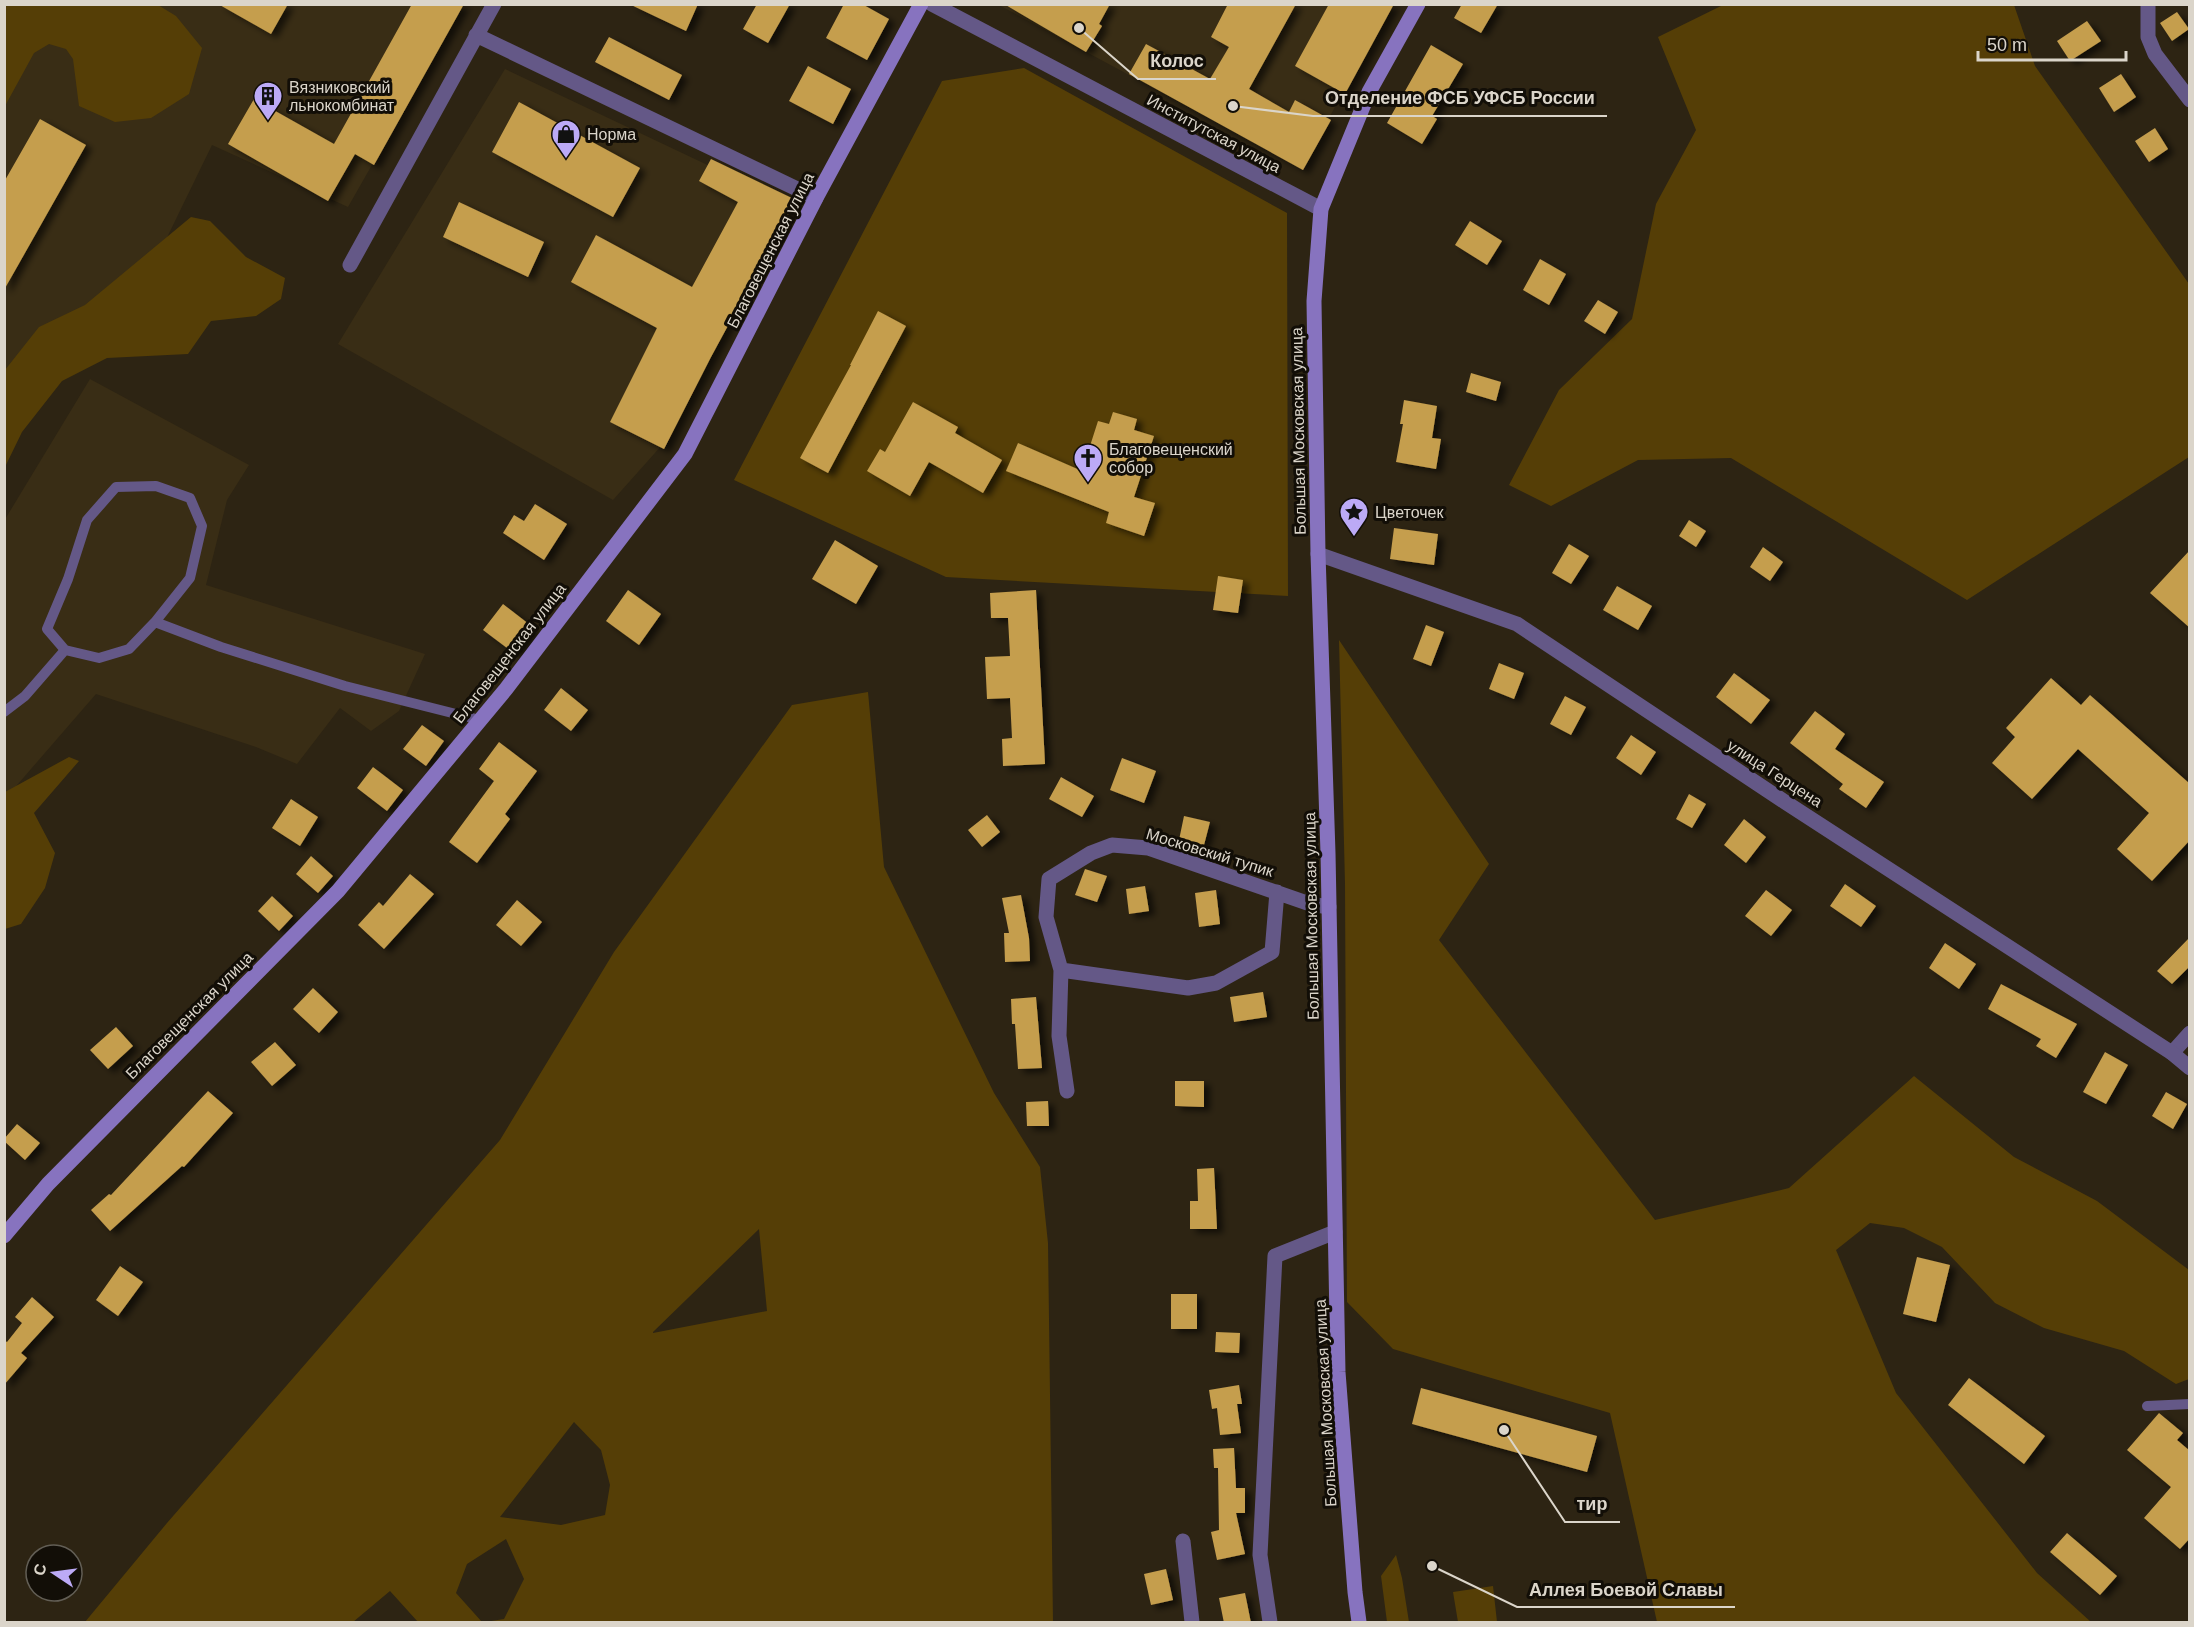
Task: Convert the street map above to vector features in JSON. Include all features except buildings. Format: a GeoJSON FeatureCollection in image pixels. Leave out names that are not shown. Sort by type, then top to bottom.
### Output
{"type":"FeatureCollection","features":[{"type":"Feature","properties":{"kind":"main road","name":"Благовещенская улица"},"geometry":{"type":"LineString","coordinates":[[4,1236],[48,1184],[338,891],[506,689],[685,454],[816,198],[921,4]]}},
{"type":"Feature","properties":{"kind":"main road","name":"Большая Московская улица"},"geometry":{"type":"LineString","coordinates":[[1359,1623],[1338,1372],[1314,301],[1321,209],[1369,92],[1418,4]]}},
{"type":"Feature","properties":{"kind":"street"},"geometry":{"type":"LineString","coordinates":[[350,265],[494,4]]}},
{"type":"Feature","properties":{"kind":"street","name":"Институтская улица"},"geometry":{"type":"LineString","coordinates":[[932,4],[1321,209]]}},
{"type":"Feature","properties":{"kind":"street"},"geometry":{"type":"LineString","coordinates":[[2148,5],[2148,37],[2156,54],[2190,100]]}},
{"type":"Feature","properties":{"kind":"street"},"geometry":{"type":"LineString","coordinates":[[476,35],[816,198]]}},
{"type":"Feature","properties":{"kind":"street","name":"улица Герцена"},"geometry":{"type":"LineString","coordinates":[[1318,554],[1517,624],[1785,802],[2172,1053],[2190,1068]]}},
{"type":"Feature","properties":{"kind":"street","name":"Московский тупик"},"geometry":{"type":"LineString","coordinates":[[1067,1091],[1059,1036],[1060,970],[1046,917],[1049,879],[1091,853],[1112,845],[1148,848],[1310,904],[1329,908]]}},
{"type":"Feature","properties":{"kind":"street"},"geometry":{"type":"LineString","coordinates":[[1060,970],[1188,988],[1216,983],[1272,952],[1277,892]]}},
{"type":"Feature","properties":{"kind":"street"},"geometry":{"type":"LineString","coordinates":[[2172,1053],[2190,1033]]}},
{"type":"Feature","properties":{"kind":"street"},"geometry":{"type":"LineString","coordinates":[[1270,1623],[1260,1555],[1275,1256],[1335,1232]]}},
{"type":"Feature","properties":{"kind":"street"},"geometry":{"type":"LineString","coordinates":[[1183,1541],[1192,1623]]}},
{"type":"Feature","properties":{"kind":"lane"},"geometry":{"type":"LineString","coordinates":[[156,486],[190,498],[202,526],[190,578],[155,621],[129,650],[99,658],[65,650],[47,629],[68,579],[87,520],[116,487],[156,486]]}},
{"type":"Feature","properties":{"kind":"lane"},"geometry":{"type":"LineString","coordinates":[[155,621],[221,646],[345,686],[480,720]]}},
{"type":"Feature","properties":{"kind":"lane"},"geometry":{"type":"LineString","coordinates":[[4,712],[25,696],[65,650]]}},
{"type":"Feature","properties":{"kind":"lane"},"geometry":{"type":"LineString","coordinates":[[2147,1406],[2190,1404]]}},
{"type":"Feature","properties":{"kind":"shaded area"},"geometry":{"type":"Polygon","coordinates":[[[5,5],[463,5],[348,207],[212,145],[158,256],[5,394],[5,5]]]}},
{"type":"Feature","properties":{"kind":"shaded area"},"geometry":{"type":"Polygon","coordinates":[[[5,5],[158,5],[176,16],[202,48],[189,94],[151,118],[115,122],[79,106],[73,59],[66,49],[49,44],[34,53],[5,106],[5,5]]]}},
{"type":"Feature","properties":{"kind":"shaded area"},"geometry":{"type":"Polygon","coordinates":[[[999,5],[1390,5],[1302,168],[999,5]]]}},
{"type":"Feature","properties":{"kind":"shaded area"},"geometry":{"type":"Polygon","coordinates":[[[1723,5],[2014,5],[2035,66],[2189,284],[2189,457],[1967,600],[1731,458],[1638,460],[1551,506],[1509,485],[1559,390],[1632,319],[1656,204],[1696,130],[1658,37],[1723,5]]]}},
{"type":"Feature","properties":{"kind":"shaded area"},"geometry":{"type":"Polygon","coordinates":[[[1024,68],[1287,213],[1288,596],[946,577],[734,480],[942,81],[1024,68]]]}},
{"type":"Feature","properties":{"kind":"shaded area"},"geometry":{"type":"Polygon","coordinates":[[[505,69],[788,203],[671,435],[613,500],[338,344],[505,69]]]}},
{"type":"Feature","properties":{"kind":"shaded area"},"geometry":{"type":"Polygon","coordinates":[[[191,217],[210,221],[246,257],[285,278],[281,299],[256,316],[211,321],[188,354],[107,358],[62,381],[22,432],[5,467],[5,370],[39,327],[85,305],[191,217]]]}},
{"type":"Feature","properties":{"kind":"shaded area"},"geometry":{"type":"Polygon","coordinates":[[[90,379],[249,465],[227,500],[206,585],[425,654],[399,711],[371,731],[340,708],[297,764],[256,747],[96,694],[5,799],[4,521],[90,379]]]}},
{"type":"Feature","properties":{"kind":"shaded area"},"geometry":{"type":"Polygon","coordinates":[[[1339,640],[1489,864],[1439,940],[1655,1220],[1789,1188],[1914,1076],[2014,1157],[2097,1201],[2189,1270],[2189,1379],[2176,1384],[2124,1351],[2044,1328],[1995,1303],[1942,1247],[1904,1228],[1870,1223],[1836,1250],[1896,1393],[2037,1573],[2091,1622],[1657,1622],[1610,1413],[1393,1349],[1347,1302],[1345,884],[1339,640]]]}},
{"type":"Feature","properties":{"kind":"shaded area"},"geometry":{"type":"Polygon","coordinates":[[[868,692],[884,867],[994,1093],[1040,1167],[1048,1243],[1053,1622],[485,1622],[504,1619],[524,1579],[506,1539],[467,1564],[456,1593],[482,1622],[418,1622],[390,1591],[353,1622],[85,1622],[167,1523],[500,1140],[614,952],[792,705],[868,692]],[[759,1229],[653,1332],[653,1333],[767,1311],[759,1229]],[[574,1422],[500,1517],[561,1525],[605,1515],[610,1485],[601,1450],[574,1422]]]}},
{"type":"Feature","properties":{"kind":"shaded area"},"geometry":{"type":"Polygon","coordinates":[[[69,757],[79,761],[34,813],[55,853],[45,888],[21,924],[5,929],[5,792],[69,757]]]}},
{"type":"Feature","properties":{"kind":"shaded area"},"geometry":{"type":"Polygon","coordinates":[[[1396,1555],[1409,1622],[1387,1622],[1381,1576],[1396,1555]]]}},
{"type":"Feature","properties":{"kind":"shaded area"},"geometry":{"type":"Polygon","coordinates":[[[1493,1586],[1497,1622],[1458,1622],[1453,1592],[1493,1586]]]}},
{"type":"Feature","properties":{"kind":"place","name":"Колос"},"geometry":{"type":"Point","coordinates":[1079,28]}},
{"type":"Feature","properties":{"kind":"place","name":"Отделение ФСБ УФСБ России"},"geometry":{"type":"Point","coordinates":[1233,106]}},
{"type":"Feature","properties":{"kind":"place","name":"Вязниковский льнокомбинат"},"geometry":{"type":"Point","coordinates":[268,122]}},
{"type":"Feature","properties":{"kind":"place","name":"Норма"},"geometry":{"type":"Point","coordinates":[566,160]}},
{"type":"Feature","properties":{"kind":"place","name":"Благовещенский собор"},"geometry":{"type":"Point","coordinates":[1088,484]}},
{"type":"Feature","properties":{"kind":"place","name":"Цветочек"},"geometry":{"type":"Point","coordinates":[1354,538]}},
{"type":"Feature","properties":{"kind":"place","name":"тир"},"geometry":{"type":"Point","coordinates":[1504,1430]}},
{"type":"Feature","properties":{"kind":"place","name":"Аллея Боевой Славы"},"geometry":{"type":"Point","coordinates":[1432,1566]}}]}
